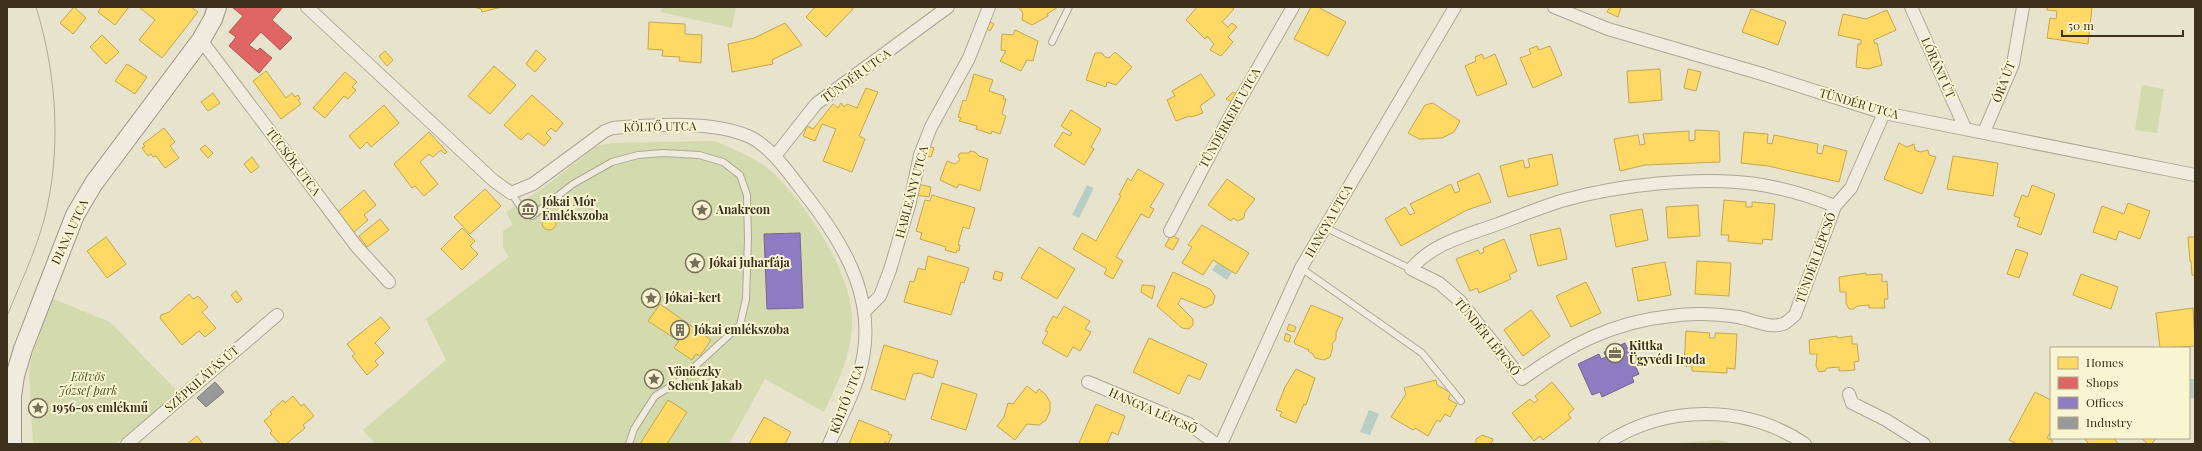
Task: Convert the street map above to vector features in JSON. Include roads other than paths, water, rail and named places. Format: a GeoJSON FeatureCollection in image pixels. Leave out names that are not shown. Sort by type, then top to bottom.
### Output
{"type":"FeatureCollection","features":[{"type":"Feature","properties":{"kind":"street","name":"DIANA UTCA"},"geometry":{"type":"LineString","coordinates":[[12,444],[12,396],[15,376],[23,349],[75,216],[94,183],[201,40],[213,19],[217,7]]}},
{"type":"Feature","properties":{"kind":"street"},"geometry":{"type":"LineString","coordinates":[[307,7],[494,181],[511,193]]}},
{"type":"Feature","properties":{"kind":"street","name":"TÜNDÉR UTCA"},"geometry":{"type":"LineString","coordinates":[[775,156],[816,104],[948,7]]}},
{"type":"Feature","properties":{"kind":"street","name":"HABLEÁNY UTCA"},"geometry":{"type":"LineString","coordinates":[[865,311],[880,296],[890,270],[910,202],[920,155],[931,126],[969,58],[989,7]]}},
{"type":"Feature","properties":{"kind":"street","name":"TÜNDÉRKERT UTCA"},"geometry":{"type":"LineString","coordinates":[[1170,230],[1227,122],[1293,7]]}},
{"type":"Feature","properties":{"kind":"street","name":"HANGYA UTCA"},"geometry":{"type":"LineString","coordinates":[[1221,444],[1301,268],[1455,7]]}},
{"type":"Feature","properties":{"kind":"street","name":"TÜNDÉR UTCA"},"geometry":{"type":"LineString","coordinates":[[1554,7],[1608,29],[1762,74],[1884,113],[2195,175]]}},
{"type":"Feature","properties":{"kind":"street","name":"LÓRÁNT ÚT"},"geometry":{"type":"LineString","coordinates":[[1911,7],[1965,128]]}},
{"type":"Feature","properties":{"kind":"street","name":"ÓRA ÚT"},"geometry":{"type":"LineString","coordinates":[[1984,132],[2013,64],[2023,7]]}},
{"type":"Feature","properties":{"kind":"street","name":"TÜCSÖK UTCA"},"geometry":{"type":"LineString","coordinates":[[201,40],[357,247],[389,282]]}},
{"type":"Feature","properties":{"kind":"street","name":"TÜNDÉR LÉPCSŐ"},"geometry":{"type":"LineString","coordinates":[[1835,206],[1790,191],[1756,184],[1706,182],[1604,190],[1562,201],[1445,243],[1420,259],[1411,269],[1439,283],[1460,301],[1522,379],[1554,356],[1608,330],[1629,323],[1672,316],[1703,315],[1738,317],[1765,324],[1783,324],[1795,315],[1835,206],[1851,188],[1884,113]]}},
{"type":"Feature","properties":{"kind":"street","name":"KÖLTŐ UTCA"},"geometry":{"type":"LineString","coordinates":[[511,193],[533,184],[605,131],[613,128],[694,126],[725,129],[750,136],[775,156],[832,232],[853,266],[865,311],[864,351],[859,375],[830,444]]}},
{"type":"Feature","properties":{"kind":"street","name":"SZÉPKILÁTÁS ÚT"},"geometry":{"type":"LineString","coordinates":[[127,444],[277,316]]}},
{"type":"Feature","properties":{"kind":"street","name":"HANGYA LÉPCSŐ"},"geometry":{"type":"LineString","coordinates":[[1088,382],[1190,424],[1216,444]]}},
{"type":"Feature","properties":{"kind":"street"},"geometry":{"type":"LineString","coordinates":[[1849,394],[1852,403],[1886,420],[1924,444]]}},
{"type":"Feature","properties":{"kind":"street"},"geometry":{"type":"LineString","coordinates":[[1605,444],[1637,427],[1661,419],[1687,415],[1714,414],[1740,416],[1761,421],[1805,444]]}},
{"type":"Feature","properties":{"kind":"lane"},"geometry":{"type":"LineString","coordinates":[[1052,42],[1069,7]]}},
{"type":"Feature","properties":{"kind":"lane"},"geometry":{"type":"LineString","coordinates":[[511,193],[523,210],[532,216],[574,184],[612,162],[638,155],[663,153],[699,155],[723,162],[740,175],[747,195],[748,239],[746,298],[740,325],[678,382],[655,396],[634,429],[629,444]]}},
{"type":"Feature","properties":{"kind":"lane","name":"TÜNDÉR LÉPCSŐ"},"geometry":{"type":"LineString","coordinates":[[1324,227],[1411,269]]}},
{"type":"Feature","properties":{"kind":"lane"},"geometry":{"type":"LineString","coordinates":[[1301,268],[1422,353],[1461,402]]}},
{"type":"Feature","properties":{"kind":"tram line"},"geometry":{"type":"LineString","coordinates":[[7,316],[32,256],[44,220],[50,194],[53,167],[55,140],[53,86],[49,59],[36,7]]}},
{"type":"Feature","properties":{"kind":"place","name":"Jókai Mór Emlékszoba"},"geometry":{"type":"Point","coordinates":[528,209]}},
{"type":"Feature","properties":{"kind":"place","name":"Anakreon"},"geometry":{"type":"Point","coordinates":[702,210]}},
{"type":"Feature","properties":{"kind":"place","name":"Jókai juharfája"},"geometry":{"type":"Point","coordinates":[695,263]}},
{"type":"Feature","properties":{"kind":"place","name":"Jókai-kert"},"geometry":{"type":"Point","coordinates":[651,298]}},
{"type":"Feature","properties":{"kind":"place","name":"Jókai emlékszoba"},"geometry":{"type":"Point","coordinates":[680,330]}},
{"type":"Feature","properties":{"kind":"place","name":"Kittka Ügyvédi Iroda"},"geometry":{"type":"Point","coordinates":[1615,353]}},
{"type":"Feature","properties":{"kind":"place","name":"Vönöczky Schenk Jakab"},"geometry":{"type":"Point","coordinates":[654,379]}},
{"type":"Feature","properties":{"kind":"place","name":"1956-os emlékmű"},"geometry":{"type":"Point","coordinates":[38,408]}},
{"type":"Feature","properties":{"kind":"park label","name":"Eötvös József park"},"geometry":{"type":"Point","coordinates":[88,384]}}]}
